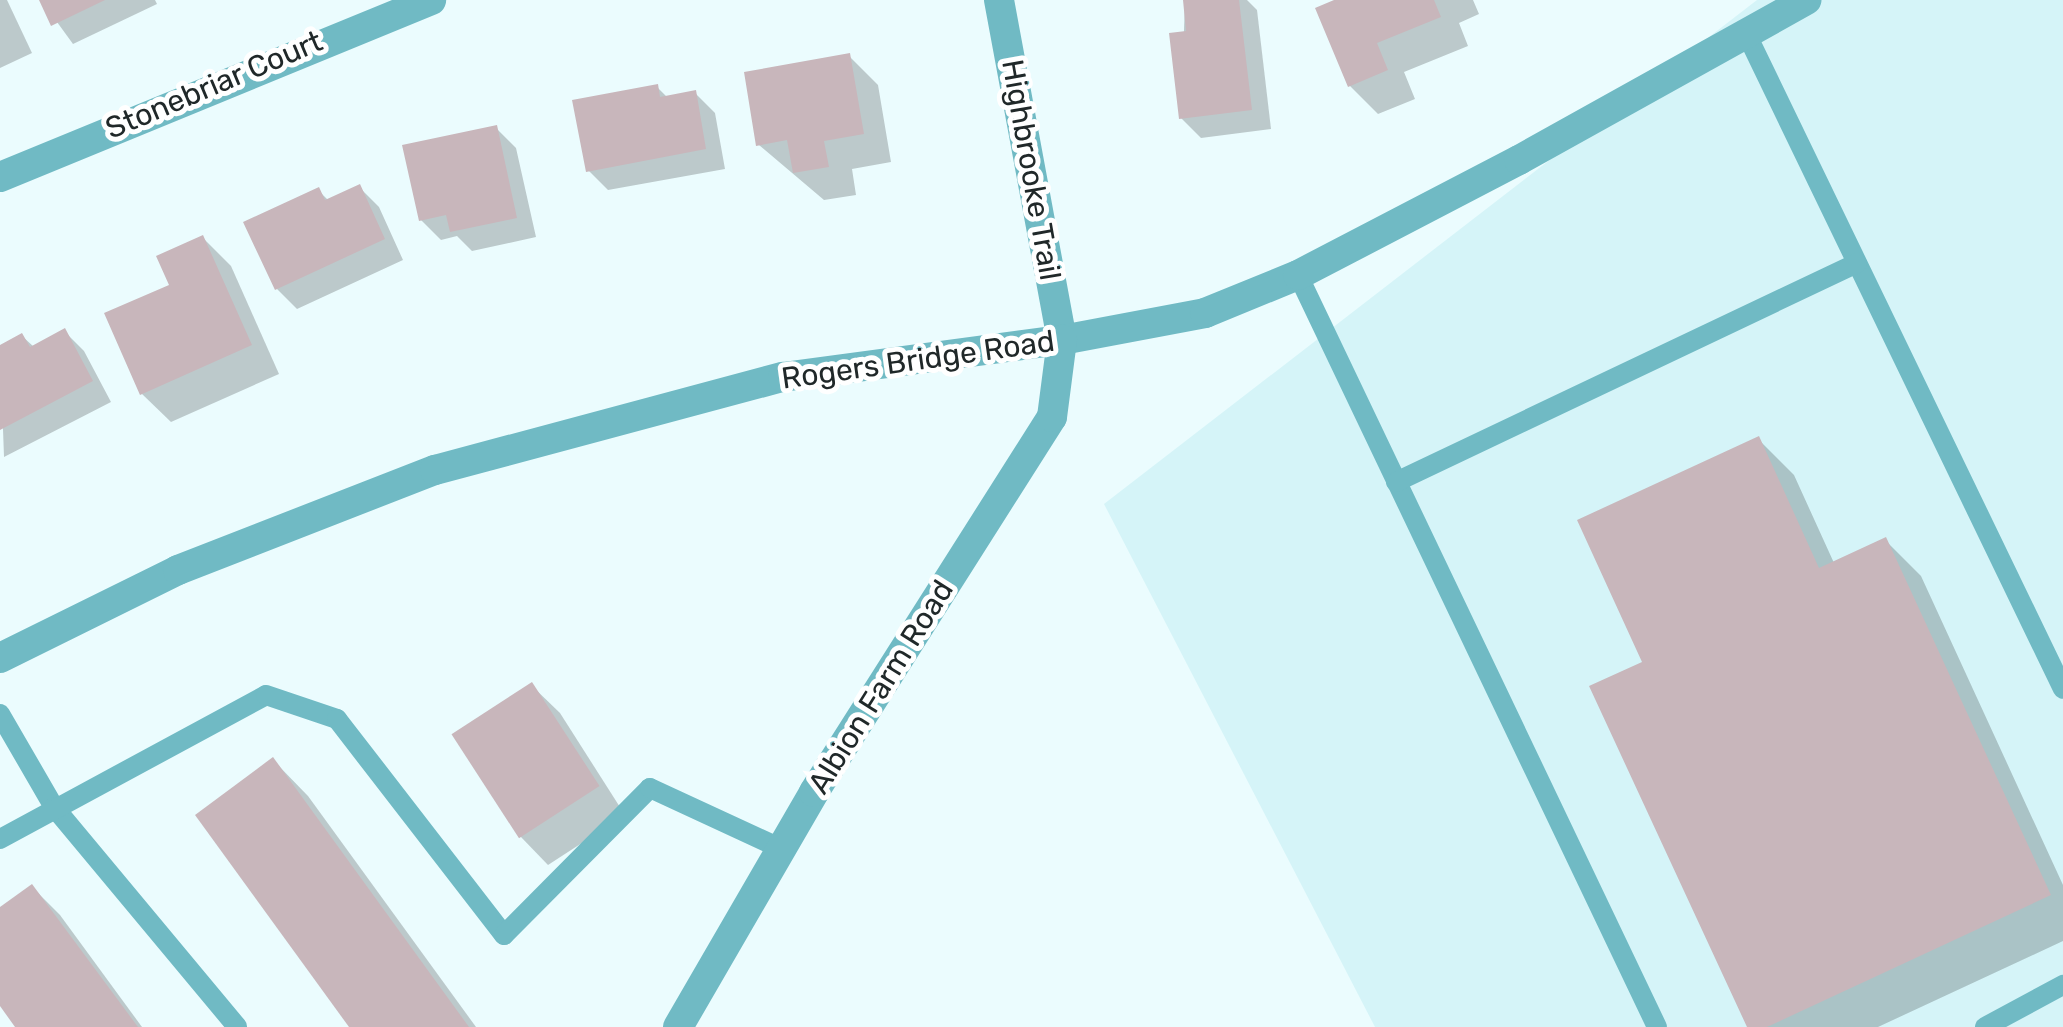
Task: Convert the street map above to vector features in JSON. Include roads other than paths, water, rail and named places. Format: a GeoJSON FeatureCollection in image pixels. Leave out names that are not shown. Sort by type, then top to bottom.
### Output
{"type":"FeatureCollection","features":[{"type":"Feature","properties":{"kind":"street","name":"Stonebriar Court"},"geometry":{"type":"LineString","coordinates":[[0,177],[432,0]]}},
{"type":"Feature","properties":{"kind":"street","name":"Highbrooke Trail"},"geometry":{"type":"LineString","coordinates":[[999,0],[1062,340]]}},
{"type":"Feature","properties":{"kind":"street","name":"Rogers Bridge Road"},"geometry":{"type":"LineString","coordinates":[[0,658],[178,570],[435,470],[782,377],[1062,340],[1205,313],[1298,275],[1807,0]]}},
{"type":"Feature","properties":{"kind":"street","name":"Albion Farm Road"},"geometry":{"type":"LineString","coordinates":[[678,1027],[782,849],[1052,417],[1062,340]]}},
{"type":"Feature","properties":{"kind":"lane"},"geometry":{"type":"LineString","coordinates":[[1748,35],[2063,689]]}},
{"type":"Feature","properties":{"kind":"lane"},"geometry":{"type":"LineString","coordinates":[[1396,482],[1857,263]]}},
{"type":"Feature","properties":{"kind":"lane"},"geometry":{"type":"LineString","coordinates":[[1298,275],[1657,1027]]}},
{"type":"Feature","properties":{"kind":"lane"},"geometry":{"type":"LineString","coordinates":[[0,839],[266,695],[337,719],[504,934],[650,788],[782,849]]}},
{"type":"Feature","properties":{"kind":"lane"},"geometry":{"type":"LineString","coordinates":[[0,714],[54,807],[237,1027]]}},
{"type":"Feature","properties":{"kind":"lane"},"geometry":{"type":"LineString","coordinates":[[1985,1027],[2063,986]]}}]}
